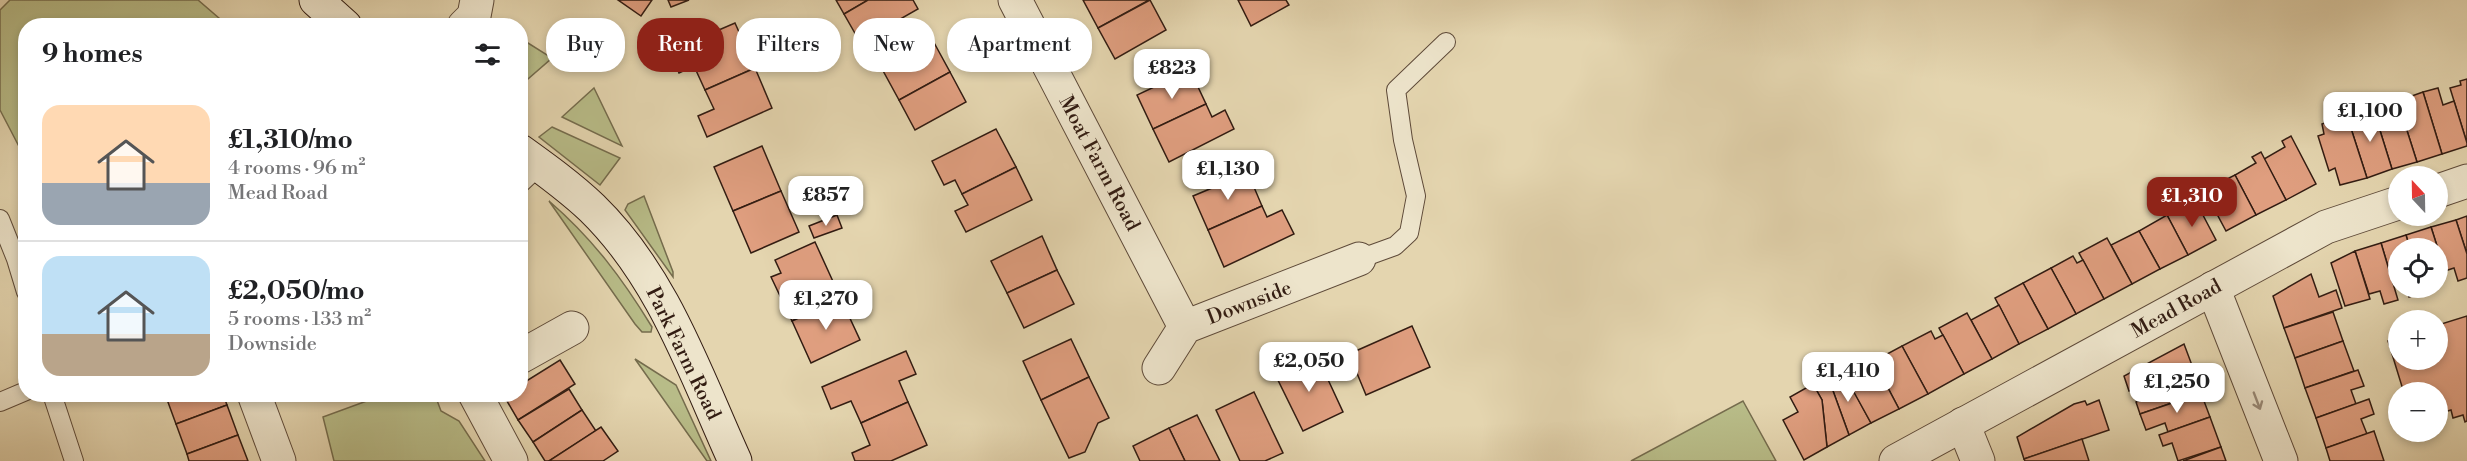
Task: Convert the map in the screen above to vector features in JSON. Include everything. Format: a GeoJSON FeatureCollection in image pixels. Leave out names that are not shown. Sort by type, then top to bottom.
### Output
{"type":"FeatureCollection","features":[{"type":"Feature","properties":{"kind":"street"},"geometry":{"type":"LineString","coordinates":[[316,0],[336,18]]}},
{"type":"Feature","properties":{"kind":"street"},"geometry":{"type":"LineString","coordinates":[[472,18],[477,0]]}},
{"type":"Feature","properties":{"kind":"street","name":"Moat Farm Road"},"geometry":{"type":"LineString","coordinates":[[1015,0],[1185,327]]}},
{"type":"Feature","properties":{"kind":"street","name":"Park Farm Road"},"geometry":{"type":"LineString","coordinates":[[528,168],[594,210],[644,273],[687,350],[735,461]]}},
{"type":"Feature","properties":{"kind":"street"},"geometry":{"type":"LineString","coordinates":[[2448,188],[2467,182]]}},
{"type":"Feature","properties":{"kind":"street","name":"Mead Road"},"geometry":{"type":"LineString","coordinates":[[1896,461],[2326,227],[2388,206]]}},
{"type":"Feature","properties":{"kind":"street","name":"Downside"},"geometry":{"type":"LineString","coordinates":[[1159,368],[1185,327],[1359,259]]}},
{"type":"Feature","properties":{"kind":"street"},"geometry":{"type":"LineString","coordinates":[[2213,288],[2281,461]]}},
{"type":"Feature","properties":{"kind":"street"},"geometry":{"type":"LineString","coordinates":[[528,353],[572,328]]}},
{"type":"Feature","properties":{"kind":"street"},"geometry":{"type":"LineString","coordinates":[[257,402],[279,461]]}},
{"type":"Feature","properties":{"kind":"street"},"geometry":{"type":"LineString","coordinates":[[479,402],[511,461]]}},
{"type":"Feature","properties":{"kind":"street"},"geometry":{"type":"LineString","coordinates":[[1963,424],[1978,461]]}},
{"type":"Feature","properties":{"kind":"lane"},"geometry":{"type":"LineString","coordinates":[[1359,259],[1395,246],[1409,233],[1416,196],[1403,140],[1396,90],[1446,42]]}},
{"type":"Feature","properties":{"kind":"lane"},"geometry":{"type":"LineString","coordinates":[[0,219],[18,266]]}},
{"type":"Feature","properties":{"kind":"lane"},"geometry":{"type":"LineString","coordinates":[[0,402],[18,394]]}},
{"type":"Feature","properties":{"kind":"lane"},"geometry":{"type":"LineString","coordinates":[[55,402],[74,461]]}},
{"type":"Feature","properties":{"kind":"green space"},"geometry":{"type":"Polygon","coordinates":[[[10,0],[198,0],[219,18],[18,18],[18,145],[0,110],[0,10],[10,0]]]}},
{"type":"Feature","properties":{"kind":"green space"},"geometry":{"type":"Polygon","coordinates":[[[528,43],[546,54],[546,63],[528,79],[528,43]]]}},
{"type":"Feature","properties":{"kind":"green space"},"geometry":{"type":"Polygon","coordinates":[[[594,88],[622,146],[562,117],[594,88]]]}},
{"type":"Feature","properties":{"kind":"green space"},"geometry":{"type":"Polygon","coordinates":[[[552,127],[620,158],[600,185],[539,137],[552,127]]]}},
{"type":"Feature","properties":{"kind":"green space"},"geometry":{"type":"Polygon","coordinates":[[[644,196],[673,277],[625,210],[628,204],[644,196]]]}},
{"type":"Feature","properties":{"kind":"green space"},"geometry":{"type":"Polygon","coordinates":[[[549,201],[606,260],[641,309],[652,327],[651,332],[642,332],[635,324],[549,201]]]}},
{"type":"Feature","properties":{"kind":"green space"},"geometry":{"type":"Polygon","coordinates":[[[635,359],[676,385],[711,461],[707,461],[635,359]]]}},
{"type":"Feature","properties":{"kind":"green space"},"geometry":{"type":"Polygon","coordinates":[[[1743,401],[1776,461],[1631,461],[1743,401]]]}},
{"type":"Feature","properties":{"kind":"green space"},"geometry":{"type":"Polygon","coordinates":[[[364,402],[438,402],[441,411],[459,421],[485,461],[334,461],[323,417],[364,402]]]}},
{"type":"Feature","properties":{"kind":"building"},"geometry":{"type":"Polygon","coordinates":[[[618,0],[652,0],[641,16],[618,0]]]}},
{"type":"Feature","properties":{"kind":"building"},"geometry":{"type":"Polygon","coordinates":[[[668,0],[689,0],[671,7],[668,0]]]}},
{"type":"Feature","properties":{"kind":"building"},"geometry":{"type":"Polygon","coordinates":[[[836,0],[868,0],[844,14],[836,0]]]}},
{"type":"Feature","properties":{"kind":"building"},"geometry":{"type":"Polygon","coordinates":[[[868,0],[913,0],[918,9],[902,18],[853,18],[853,30],[844,14],[868,0]]]}},
{"type":"Feature","properties":{"kind":"building"},"geometry":{"type":"Polygon","coordinates":[[[1083,0],[1149,0],[1098,28],[1083,0]]]}},
{"type":"Feature","properties":{"kind":"building"},"geometry":{"type":"Polygon","coordinates":[[[1150,0],[1166,30],[1115,59],[1098,28],[1150,0]]]}},
{"type":"Feature","properties":{"kind":"building"},"geometry":{"type":"Polygon","coordinates":[[[1238,0],[1286,0],[1289,5],[1251,26],[1238,0]]]}},
{"type":"Feature","properties":{"kind":"building"},"geometry":{"type":"Polygon","coordinates":[[[735,23],[736,72],[746,72],[705,90],[697,72],[724,72],[724,28],[735,23]]]}},
{"type":"Feature","properties":{"kind":"building"},"geometry":{"type":"Polygon","coordinates":[[[935,44],[947,66],[947,72],[950,72],[899,100],[884,72],[935,72],[935,44]]]}},
{"type":"Feature","properties":{"kind":"building"},"geometry":{"type":"Polygon","coordinates":[[[1190,70],[1206,104],[1153,129],[1137,95],[1190,70]]]}},
{"type":"Feature","properties":{"kind":"building"},"geometry":{"type":"Polygon","coordinates":[[[746,72],[757,72],[772,108],[707,137],[698,116],[714,109],[705,90],[746,72]]]}},
{"type":"Feature","properties":{"kind":"building"},"geometry":{"type":"Polygon","coordinates":[[[950,72],[966,102],[915,130],[899,100],[950,72]]]}},
{"type":"Feature","properties":{"kind":"building"},"geometry":{"type":"Polygon","coordinates":[[[2467,79],[2467,143],[2450,88],[2461,85],[2460,81],[2467,79]]]}},
{"type":"Feature","properties":{"kind":"building"},"geometry":{"type":"Polygon","coordinates":[[[2438,88],[2443,105],[2454,101],[2467,143],[2467,146],[2442,154],[2423,92],[2438,88]]]}},
{"type":"Feature","properties":{"kind":"building"},"geometry":{"type":"Polygon","coordinates":[[[2423,92],[2442,154],[2417,162],[2403,118],[2414,114],[2409,97],[2423,92]]]}},
{"type":"Feature","properties":{"kind":"building"},"geometry":{"type":"Polygon","coordinates":[[[1206,104],[1212,117],[1225,110],[1234,129],[1169,162],[1153,129],[1206,104]]]}},
{"type":"Feature","properties":{"kind":"building"},"geometry":{"type":"Polygon","coordinates":[[[2388,104],[2394,120],[2403,118],[2417,162],[2391,166],[2373,108],[2388,104]]]}},
{"type":"Feature","properties":{"kind":"building"},"geometry":{"type":"Polygon","coordinates":[[[2373,108],[2391,166],[2388,166],[2388,170],[2367,178],[2347,116],[2373,108]]]}},
{"type":"Feature","properties":{"kind":"building"},"geometry":{"type":"Polygon","coordinates":[[[2347,116],[2367,178],[2340,185],[2335,168],[2329,171],[2318,136],[2324,134],[2322,124],[2347,116]]]}},
{"type":"Feature","properties":{"kind":"building"},"geometry":{"type":"Polygon","coordinates":[[[996,129],[1016,167],[962,194],[955,180],[944,185],[932,161],[996,129]]]}},
{"type":"Feature","properties":{"kind":"building"},"geometry":{"type":"Polygon","coordinates":[[[2291,136],[2316,184],[2286,200],[2264,159],[2285,147],[2282,141],[2291,136]]]}},
{"type":"Feature","properties":{"kind":"building"},"geometry":{"type":"Polygon","coordinates":[[[762,146],[781,191],[733,211],[714,167],[762,146]]]}},
{"type":"Feature","properties":{"kind":"building"},"geometry":{"type":"Polygon","coordinates":[[[2261,152],[2286,200],[2256,215],[2235,175],[2256,163],[2252,157],[2261,152]]]}},
{"type":"Feature","properties":{"kind":"building"},"geometry":{"type":"Polygon","coordinates":[[[1016,167],[1032,200],[966,232],[955,211],[968,205],[962,194],[1016,167]]]}},
{"type":"Feature","properties":{"kind":"building"},"geometry":{"type":"Polygon","coordinates":[[[1248,173],[1262,206],[1208,230],[1193,196],[1248,173]]]}},
{"type":"Feature","properties":{"kind":"building"},"geometry":{"type":"Polygon","coordinates":[[[2235,175],[2256,215],[2226,231],[2201,184],[2209,180],[2213,186],[2235,175]]]}},
{"type":"Feature","properties":{"kind":"building"},"geometry":{"type":"Polygon","coordinates":[[[781,191],[799,232],[751,253],[733,211],[781,191]]]}},
{"type":"Feature","properties":{"kind":"building"},"geometry":{"type":"Polygon","coordinates":[[[2195,200],[2216,240],[2188,255],[2167,215],[2195,200]]]}},
{"type":"Feature","properties":{"kind":"building"},"geometry":{"type":"Polygon","coordinates":[[[1262,206],[1267,217],[1282,210],[1294,234],[1224,267],[1208,230],[1262,206]]]}},
{"type":"Feature","properties":{"kind":"building"},"geometry":{"type":"Polygon","coordinates":[[[837,215],[842,228],[814,238],[809,226],[837,215]]]}},
{"type":"Feature","properties":{"kind":"building"},"geometry":{"type":"Polygon","coordinates":[[[2167,215],[2188,255],[2160,269],[2139,231],[2167,215]]]}},
{"type":"Feature","properties":{"kind":"building"},"geometry":{"type":"Polygon","coordinates":[[[2467,216],[2467,254],[2456,220],[2467,216]]]}},
{"type":"Feature","properties":{"kind":"building"},"geometry":{"type":"Polygon","coordinates":[[[2456,220],[2467,254],[2467,278],[2458,281],[2454,268],[2448,270],[2448,238],[2434,238],[2431,227],[2448,226],[2448,222],[2456,220]]]}},
{"type":"Feature","properties":{"kind":"building"},"geometry":{"type":"Polygon","coordinates":[[[2431,227],[2434,238],[2407,238],[2406,235],[2431,227]]]}},
{"type":"Feature","properties":{"kind":"building"},"geometry":{"type":"Polygon","coordinates":[[[2139,231],[2160,269],[2132,284],[2111,245],[2139,231]]]}},
{"type":"Feature","properties":{"kind":"building"},"geometry":{"type":"Polygon","coordinates":[[[1042,236],[1057,270],[1007,293],[991,261],[1042,236]]]}},
{"type":"Feature","properties":{"kind":"building"},"geometry":{"type":"Polygon","coordinates":[[[2107,238],[2132,284],[2104,299],[2079,253],[2107,238]]]}},
{"type":"Feature","properties":{"kind":"building"},"geometry":{"type":"Polygon","coordinates":[[[2388,241],[2388,266],[2381,243],[2388,241]]]}},
{"type":"Feature","properties":{"kind":"building"},"geometry":{"type":"Polygon","coordinates":[[[815,242],[841,299],[792,321],[771,277],[781,273],[775,260],[815,242]]]}},
{"type":"Feature","properties":{"kind":"building"},"geometry":{"type":"Polygon","coordinates":[[[2381,243],[2388,266],[2388,298],[2397,298],[2398,300],[2384,304],[2380,291],[2369,294],[2355,251],[2381,243]]]}},
{"type":"Feature","properties":{"kind":"building"},"geometry":{"type":"Polygon","coordinates":[[[2355,251],[2370,299],[2345,306],[2331,263],[2355,251]]]}},
{"type":"Feature","properties":{"kind":"building"},"geometry":{"type":"Polygon","coordinates":[[[2073,256],[2077,263],[2083,260],[2104,299],[2076,314],[2051,268],[2073,256]]]}},
{"type":"Feature","properties":{"kind":"building"},"geometry":{"type":"Polygon","coordinates":[[[2051,268],[2076,314],[2048,329],[2023,283],[2051,268]]]}},
{"type":"Feature","properties":{"kind":"building"},"geometry":{"type":"Polygon","coordinates":[[[1057,270],[1074,304],[1024,328],[1007,293],[1057,270]]]}},
{"type":"Feature","properties":{"kind":"building"},"geometry":{"type":"Polygon","coordinates":[[[2311,274],[2319,297],[2336,290],[2342,308],[2284,328],[2273,296],[2311,274]]]}},
{"type":"Feature","properties":{"kind":"building"},"geometry":{"type":"Polygon","coordinates":[[[2023,283],[2048,329],[2019,344],[1995,298],[2023,283]]]}},
{"type":"Feature","properties":{"kind":"building"},"geometry":{"type":"Polygon","coordinates":[[[841,299],[860,340],[811,363],[792,321],[841,299]]]}},
{"type":"Feature","properties":{"kind":"building"},"geometry":{"type":"Polygon","coordinates":[[[1999,305],[2019,344],[1992,359],[1971,320],[1999,305]]]}},
{"type":"Feature","properties":{"kind":"building"},"geometry":{"type":"Polygon","coordinates":[[[2333,312],[2343,341],[2295,358],[2284,328],[2333,312]]]}},
{"type":"Feature","properties":{"kind":"building"},"geometry":{"type":"Polygon","coordinates":[[[1967,313],[1992,359],[1964,374],[1939,328],[1967,313]]]}},
{"type":"Feature","properties":{"kind":"building"},"geometry":{"type":"Polygon","coordinates":[[[2467,316],[2467,421],[2465,422],[2463,415],[2453,418],[2451,410],[2448,411],[2448,382],[2401,382],[2397,370],[2448,370],[2448,322],[2467,316]]]}},
{"type":"Feature","properties":{"kind":"building"},"geometry":{"type":"Polygon","coordinates":[[[1412,326],[1430,367],[1366,395],[1349,354],[1412,326]]]}},
{"type":"Feature","properties":{"kind":"building"},"geometry":{"type":"Polygon","coordinates":[[[1931,331],[1935,339],[1943,335],[1964,374],[1928,394],[1902,346],[1931,331]]]}},
{"type":"Feature","properties":{"kind":"building"},"geometry":{"type":"Polygon","coordinates":[[[1071,339],[1089,377],[1041,400],[1023,361],[1071,339]]]}},
{"type":"Feature","properties":{"kind":"building"},"geometry":{"type":"Polygon","coordinates":[[[2343,341],[2354,371],[2305,388],[2295,358],[2343,341]]]}},
{"type":"Feature","properties":{"kind":"building"},"geometry":{"type":"Polygon","coordinates":[[[2184,344],[2193,368],[2129,391],[2124,376],[2184,344]]]}},
{"type":"Feature","properties":{"kind":"building"},"geometry":{"type":"Polygon","coordinates":[[[1902,346],[1928,394],[1899,409],[1874,361],[1902,346]]]}},
{"type":"Feature","properties":{"kind":"building"},"geometry":{"type":"Polygon","coordinates":[[[906,351],[916,374],[899,381],[908,402],[861,423],[851,401],[831,409],[822,387],[906,351]]]}},
{"type":"Feature","properties":{"kind":"building"},"geometry":{"type":"Polygon","coordinates":[[[1318,358],[1343,412],[1303,431],[1273,370],[1292,361],[1295,369],[1318,358]]]}},
{"type":"Feature","properties":{"kind":"building"},"geometry":{"type":"Polygon","coordinates":[[[560,360],[575,384],[518,420],[508,402],[528,402],[528,380],[560,360]]]}},
{"type":"Feature","properties":{"kind":"building"},"geometry":{"type":"Polygon","coordinates":[[[2193,368],[2201,393],[2140,414],[2136,402],[2155,395],[2150,383],[2193,368]]]}},
{"type":"Feature","properties":{"kind":"building"},"geometry":{"type":"Polygon","coordinates":[[[1842,369],[1871,423],[1849,435],[1828,377],[1842,369]]]}},
{"type":"Feature","properties":{"kind":"building"},"geometry":{"type":"Polygon","coordinates":[[[1878,369],[1899,409],[1871,423],[1850,385],[1878,369]]]}},
{"type":"Feature","properties":{"kind":"building"},"geometry":{"type":"Polygon","coordinates":[[[2358,370],[2364,386],[2351,390],[2356,404],[2316,418],[2305,388],[2358,370]]]}},
{"type":"Feature","properties":{"kind":"building"},"geometry":{"type":"Polygon","coordinates":[[[1089,377],[1109,418],[1098,423],[1085,452],[1069,458],[1041,400],[1089,377]]]}},
{"type":"Feature","properties":{"kind":"building"},"geometry":{"type":"Polygon","coordinates":[[[1828,377],[1849,435],[1827,447],[1822,400],[1813,384],[1828,377]]]}},
{"type":"Feature","properties":{"kind":"building"},"geometry":{"type":"Polygon","coordinates":[[[1813,384],[1822,400],[1827,447],[1804,460],[1783,420],[1798,412],[1790,397],[1813,384]]]}},
{"type":"Feature","properties":{"kind":"building"},"geometry":{"type":"Polygon","coordinates":[[[569,389],[582,410],[533,442],[518,420],[569,389]]]}},
{"type":"Feature","properties":{"kind":"building"},"geometry":{"type":"Polygon","coordinates":[[[1254,392],[1283,453],[1265,461],[1240,461],[1216,410],[1254,392]]]}},
{"type":"Feature","properties":{"kind":"building"},"geometry":{"type":"Polygon","coordinates":[[[2201,393],[2210,417],[2168,432],[2165,423],[2146,430],[2140,414],[2201,393]]]}},
{"type":"Feature","properties":{"kind":"building"},"geometry":{"type":"Polygon","coordinates":[[[2369,399],[2374,414],[2361,419],[2367,434],[2326,448],[2316,418],[2369,399]]]}},
{"type":"Feature","properties":{"kind":"building"},"geometry":{"type":"Polygon","coordinates":[[[2099,400],[2109,430],[2024,459],[2017,437],[2074,404],[2085,401],[2087,405],[2099,400]]]}},
{"type":"Feature","properties":{"kind":"building"},"geometry":{"type":"Polygon","coordinates":[[[168,402],[226,402],[227,405],[176,424],[168,402]]]}},
{"type":"Feature","properties":{"kind":"building"},"geometry":{"type":"Polygon","coordinates":[[[908,402],[927,445],[891,461],[855,461],[852,453],[870,445],[861,423],[908,402]]]}},
{"type":"Feature","properties":{"kind":"building"},"geometry":{"type":"Polygon","coordinates":[[[227,405],[238,435],[187,454],[176,424],[227,405]]]}},
{"type":"Feature","properties":{"kind":"building"},"geometry":{"type":"Polygon","coordinates":[[[582,410],[596,431],[549,461],[545,461],[533,442],[582,410]]]}},
{"type":"Feature","properties":{"kind":"building"},"geometry":{"type":"Polygon","coordinates":[[[1197,415],[1220,461],[1185,461],[1169,428],[1197,415]]]}},
{"type":"Feature","properties":{"kind":"building"},"geometry":{"type":"Polygon","coordinates":[[[2210,417],[2221,447],[2178,461],[2172,443],[2163,446],[2159,435],[2210,417]]]}},
{"type":"Feature","properties":{"kind":"building"},"geometry":{"type":"Polygon","coordinates":[[[601,427],[618,451],[603,461],[549,461],[601,427]]]}},
{"type":"Feature","properties":{"kind":"building"},"geometry":{"type":"Polygon","coordinates":[[[1169,428],[1185,461],[1140,461],[1133,446],[1169,428]]]}},
{"type":"Feature","properties":{"kind":"building"},"geometry":{"type":"Polygon","coordinates":[[[2374,431],[2384,461],[2330,461],[2326,448],[2374,431]]]}},
{"type":"Feature","properties":{"kind":"building"},"geometry":{"type":"Polygon","coordinates":[[[238,435],[248,461],[189,461],[187,454],[238,435]]]}},
{"type":"Feature","properties":{"kind":"building"},"geometry":{"type":"Polygon","coordinates":[[[2082,439],[2089,461],[2025,461],[2024,459],[2082,439]]]}},
{"type":"Feature","properties":{"kind":"building"},"geometry":{"type":"Polygon","coordinates":[[[2221,447],[2226,461],[2183,461],[2221,447]]]}}]}
